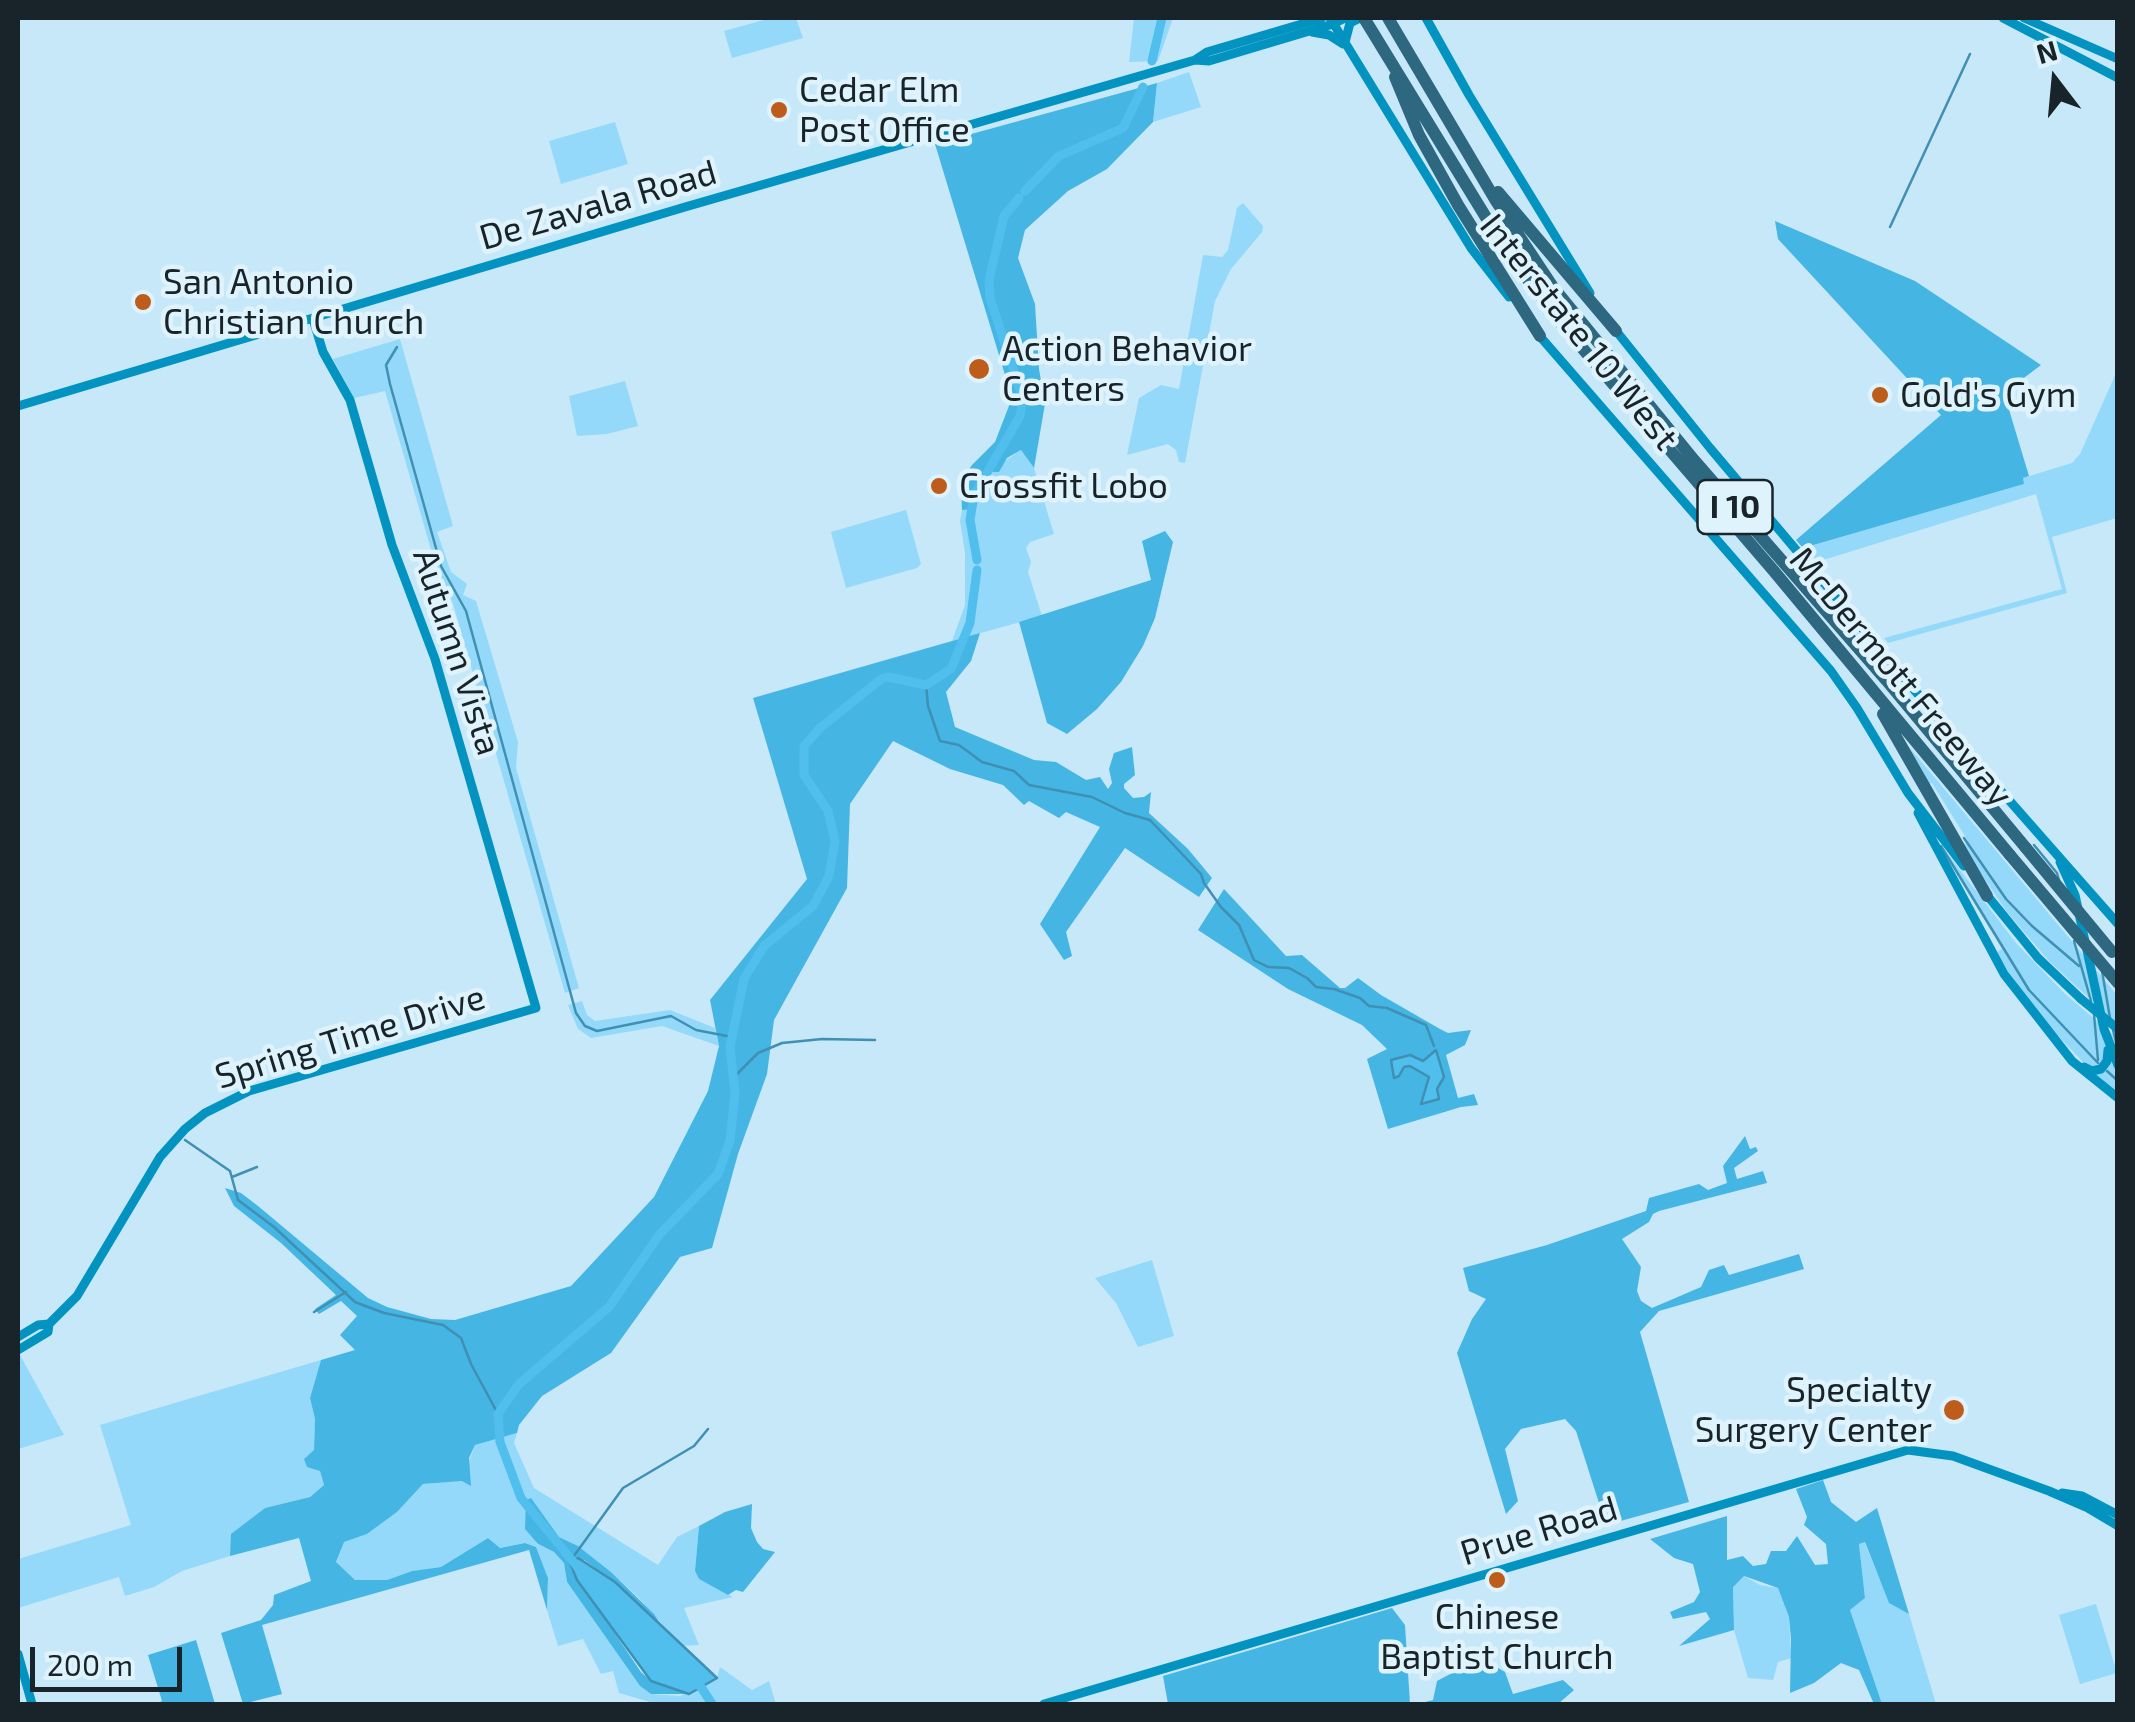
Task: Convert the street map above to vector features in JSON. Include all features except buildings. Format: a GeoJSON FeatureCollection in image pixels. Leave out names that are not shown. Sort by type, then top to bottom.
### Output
{"type":"FeatureCollection","features":[{"type":"Feature","properties":{"kind":"highway","name":"McDermott Freeway"},"geometry":{"type":"LineString","coordinates":[[1362,18],[1510,254],[1565,328],[2118,983]]}},
{"type":"Feature","properties":{"kind":"highway","name":"McDermott Freeway"},"geometry":{"type":"LineString","coordinates":[[1390,21],[1465,150],[1578,320],[2115,955]]}},
{"type":"Feature","properties":{"kind":"highway"},"geometry":{"type":"LineString","coordinates":[[1387,56],[1419,135],[1540,336]]}},
{"type":"Feature","properties":{"kind":"highway"},"geometry":{"type":"LineString","coordinates":[[1465,150],[1616,331]]}},
{"type":"Feature","properties":{"kind":"highway"},"geometry":{"type":"LineString","coordinates":[[1857,674],[1914,763],[1988,896]]}},
{"type":"Feature","properties":{"kind":"main road"},"geometry":{"type":"LineString","coordinates":[[1296,26],[1309,18]]}},
{"type":"Feature","properties":{"kind":"main road","name":"De Zavala Road"},"geometry":{"type":"LineString","coordinates":[[1195,60],[1207,52],[1322,18]]}},
{"type":"Feature","properties":{"kind":"main road","name":"De Zavala Road"},"geometry":{"type":"LineString","coordinates":[[18,406],[685,207],[1195,60],[1210,60],[1345,18]]}},
{"type":"Feature","properties":{"kind":"main road"},"geometry":{"type":"LineString","coordinates":[[1309,31],[1329,35],[1345,45],[1350,23],[1362,18]]}},
{"type":"Feature","properties":{"kind":"main road","name":"Interstate 10 West"},"geometry":{"type":"LineString","coordinates":[[1426,18],[1469,95],[1616,331],[1971,757],[2118,924]]}},
{"type":"Feature","properties":{"kind":"main road"},"geometry":{"type":"LineString","coordinates":[[2002,18],[2118,78]]}},
{"type":"Feature","properties":{"kind":"main road"},"geometry":{"type":"LineString","coordinates":[[2024,18],[2118,59]]}},
{"type":"Feature","properties":{"kind":"main road","name":"Interstate 10 West"},"geometry":{"type":"LineString","coordinates":[[1331,21],[1470,248],[1540,336],[1831,671],[1858,708],[1908,793],[2038,958],[2118,1029]]}},
{"type":"Feature","properties":{"kind":"main road","name":"Autumn Vista"},"geometry":{"type":"LineString","coordinates":[[312,319],[326,360],[350,400],[392,545],[436,659],[536,1008]]}},
{"type":"Feature","properties":{"kind":"main road"},"geometry":{"type":"LineString","coordinates":[[1908,793],[2004,974],[2072,1061],[2118,1098]]}},
{"type":"Feature","properties":{"kind":"main road"},"geometry":{"type":"LineString","coordinates":[[2055,851],[2071,883],[2085,931],[2108,1047],[2108,1061],[2101,1069],[2092,1071],[2072,1061]]}},
{"type":"Feature","properties":{"kind":"main road","name":"Spring Time Drive"},"geometry":{"type":"LineString","coordinates":[[18,1350],[48,1332],[50,1324],[84,1286],[160,1156],[184,1129],[214,1107],[259,1088],[536,1008]]}},
{"type":"Feature","properties":{"kind":"main road"},"geometry":{"type":"LineString","coordinates":[[2108,1047],[2118,1065]]}},
{"type":"Feature","properties":{"kind":"main road","name":"Spring Time Drive"},"geometry":{"type":"LineString","coordinates":[[18,1337],[50,1324]]}},
{"type":"Feature","properties":{"kind":"main road","name":"Prue Road"},"geometry":{"type":"LineString","coordinates":[[1044,1704],[1898,1452],[1942,1453],[2049,1491],[2118,1526]]}},
{"type":"Feature","properties":{"kind":"main road","name":"Prue Road"},"geometry":{"type":"LineString","coordinates":[[2049,1491],[2082,1496],[2118,1515]]}},
{"type":"Feature","properties":{"kind":"main road"},"geometry":{"type":"LineString","coordinates":[[18,1654],[32,1704]]}},
{"type":"Feature","properties":{"kind":"shaded area"},"geometry":{"type":"Polygon","coordinates":[[[771,18],[796,18],[803,38],[732,58],[724,31],[771,18]]]}},
{"type":"Feature","properties":{"kind":"shaded area"},"geometry":{"type":"Polygon","coordinates":[[[1134,18],[1173,18],[1158,61],[1129,62],[1134,18]]]}},
{"type":"Feature","properties":{"kind":"shaded area"},"geometry":{"type":"Polygon","coordinates":[[[1189,72],[1201,107],[1153,122],[1157,83],[1189,72]]]}},
{"type":"Feature","properties":{"kind":"shaded area"},"geometry":{"type":"Polygon","coordinates":[[[1157,83],[1153,122],[1107,169],[1068,191],[1025,230],[1018,258],[1035,304],[1045,404],[1034,468],[1021,450],[1007,458],[999,472],[989,472],[973,509],[962,510],[961,481],[995,442],[1012,398],[935,144],[1157,83]]]}},
{"type":"Feature","properties":{"kind":"shaded area"},"geometry":{"type":"Polygon","coordinates":[[[615,122],[628,164],[561,184],[549,141],[615,122]]]}},
{"type":"Feature","properties":{"kind":"shaded area"},"geometry":{"type":"Polygon","coordinates":[[[1243,203],[1263,226],[1262,232],[1231,269],[1215,301],[1185,463],[1179,462],[1176,450],[1168,444],[1127,455],[1139,398],[1161,385],[1179,389],[1203,255],[1222,257],[1228,250],[1237,208],[1243,203]]]}},
{"type":"Feature","properties":{"kind":"shaded area"},"geometry":{"type":"Polygon","coordinates":[[[1775,221],[1915,281],[2041,365],[2004,393],[2029,476],[2023,478],[2024,484],[1803,548],[1796,540],[1941,415],[1778,239],[1775,221]]]}},
{"type":"Feature","properties":{"kind":"shaded area"},"geometry":{"type":"Polygon","coordinates":[[[400,339],[453,526],[437,532],[451,572],[467,584],[463,595],[476,601],[518,742],[516,768],[579,988],[565,993],[453,604],[434,560],[385,391],[354,398],[333,359],[400,339]]]}},
{"type":"Feature","properties":{"kind":"shaded area"},"geometry":{"type":"Polygon","coordinates":[[[2117,371],[2117,518],[2052,537],[2067,593],[1888,643],[1884,638],[2062,589],[2036,494],[1817,562],[1803,548],[2024,484],[2023,478],[2072,463],[2080,454],[2117,371]]]}},
{"type":"Feature","properties":{"kind":"shaded area"},"geometry":{"type":"Polygon","coordinates":[[[625,381],[638,426],[577,436],[569,396],[625,381]]]}},
{"type":"Feature","properties":{"kind":"shaded area"},"geometry":{"type":"Polygon","coordinates":[[[1021,450],[1034,468],[1054,534],[1030,542],[1026,548],[1031,562],[1028,572],[1042,616],[952,641],[965,605],[962,510],[973,508],[989,472],[1021,450]]]}},
{"type":"Feature","properties":{"kind":"shaded area"},"geometry":{"type":"Polygon","coordinates":[[[906,510],[921,564],[846,588],[831,532],[906,510]]]}},
{"type":"Feature","properties":{"kind":"shaded area"},"geometry":{"type":"Polygon","coordinates":[[[1165,531],[1173,542],[1155,618],[1143,646],[1121,682],[1067,734],[1047,723],[1019,622],[1151,580],[1142,541],[1165,531]]]}},
{"type":"Feature","properties":{"kind":"shaded area"},"geometry":{"type":"Polygon","coordinates":[[[980,633],[971,661],[946,692],[955,727],[1034,760],[1056,762],[1086,780],[1100,777],[1108,789],[1114,753],[1132,747],[1135,775],[1124,788],[1133,798],[1151,792],[1149,813],[1212,878],[1199,897],[1125,848],[1066,932],[1072,956],[1064,960],[1040,924],[1100,827],[1066,812],[1059,818],[1029,801],[1024,805],[1003,785],[950,769],[893,741],[850,804],[847,888],[774,1020],[767,1074],[738,1154],[712,1248],[680,1257],[611,1353],[542,1396],[517,1433],[475,1445],[469,1458],[471,1486],[462,1481],[423,1484],[397,1512],[367,1534],[344,1542],[336,1562],[355,1580],[387,1580],[441,1567],[488,1538],[500,1548],[525,1543],[536,1547],[548,1578],[547,1610],[529,1550],[262,1625],[282,1694],[243,1704],[221,1633],[261,1620],[273,1605],[274,1595],[311,1581],[299,1538],[230,1556],[231,1534],[265,1508],[310,1497],[324,1485],[320,1471],[307,1467],[304,1459],[314,1450],[315,1419],[310,1398],[321,1360],[355,1350],[340,1335],[357,1316],[341,1301],[319,1314],[315,1309],[336,1295],[281,1243],[234,1206],[225,1188],[241,1193],[368,1298],[387,1307],[431,1319],[455,1320],[571,1286],[654,1197],[708,1091],[719,1046],[710,1000],[807,879],[753,698],[980,633]]]}},
{"type":"Feature","properties":{"kind":"shaded area"},"geometry":{"type":"Polygon","coordinates":[[[1909,747],[2117,995],[2117,1024],[2049,961],[2007,912],[1962,846],[1968,841],[1932,783],[1928,784],[1909,747]]]}},
{"type":"Feature","properties":{"kind":"shaded area"},"geometry":{"type":"Polygon","coordinates":[[[1934,836],[2016,943],[2065,994],[2117,1038],[2117,1093],[2045,1022],[2007,970],[1997,952],[2002,949],[1934,836]]]}},
{"type":"Feature","properties":{"kind":"shaded area"},"geometry":{"type":"Polygon","coordinates":[[[1224,889],[1286,956],[1302,955],[1340,988],[1358,978],[1448,1033],[1471,1030],[1465,1045],[1446,1055],[1458,1098],[1474,1094],[1478,1105],[1388,1129],[1367,1059],[1387,1049],[1362,1025],[1288,989],[1198,930],[1224,889]]]}},
{"type":"Feature","properties":{"kind":"shaded area"},"geometry":{"type":"Polygon","coordinates":[[[582,1001],[587,1015],[595,1021],[670,1010],[715,1028],[719,1046],[662,1026],[591,1038],[578,1029],[568,1005],[582,1001]]]}},
{"type":"Feature","properties":{"kind":"shaded area"},"geometry":{"type":"Polygon","coordinates":[[[1436,1050],[1444,1077],[1437,1089],[1439,1099],[1421,1104],[1429,1077],[1410,1066],[1394,1078],[1391,1060],[1410,1055],[1423,1061],[1436,1050]]]}},
{"type":"Feature","properties":{"kind":"shaded area"},"geometry":{"type":"Polygon","coordinates":[[[1745,1136],[1750,1149],[1756,1147],[1758,1151],[1734,1168],[1737,1179],[1763,1171],[1767,1183],[1659,1211],[1622,1239],[1641,1267],[1637,1291],[1641,1301],[1652,1308],[1701,1287],[1709,1270],[1724,1265],[1729,1275],[1799,1254],[1804,1269],[1659,1311],[1640,1332],[1689,1502],[1606,1525],[1576,1431],[1565,1419],[1521,1429],[1505,1449],[1518,1501],[1506,1514],[1457,1353],[1486,1299],[1469,1291],[1463,1268],[1547,1245],[1646,1211],[1649,1198],[1699,1184],[1708,1190],[1727,1183],[1723,1166],[1745,1136]]]}},
{"type":"Feature","properties":{"kind":"shaded area"},"geometry":{"type":"Polygon","coordinates":[[[1152,1260],[1174,1336],[1138,1347],[1116,1303],[1095,1278],[1152,1260]]]}},
{"type":"Feature","properties":{"kind":"shaded area"},"geometry":{"type":"Polygon","coordinates":[[[18,1357],[64,1435],[18,1449],[18,1357]]]}},
{"type":"Feature","properties":{"kind":"shaded area"},"geometry":{"type":"Polygon","coordinates":[[[321,1360],[310,1398],[315,1419],[314,1450],[324,1485],[310,1497],[265,1508],[232,1534],[230,1556],[182,1571],[154,1587],[125,1596],[119,1577],[18,1608],[18,1559],[131,1525],[100,1425],[321,1360]]]}},
{"type":"Feature","properties":{"kind":"shaded area"},"geometry":{"type":"Polygon","coordinates":[[[517,1433],[514,1443],[534,1488],[658,1565],[677,1537],[699,1526],[695,1571],[699,1579],[733,1597],[684,1608],[699,1645],[681,1646],[611,1572],[578,1546],[559,1537],[531,1499],[537,1544],[554,1552],[564,1563],[567,1582],[640,1686],[651,1694],[680,1696],[717,1678],[720,1667],[752,1690],[769,1681],[776,1704],[657,1704],[619,1693],[613,1671],[601,1674],[583,1639],[558,1646],[547,1610],[548,1578],[536,1547],[525,1543],[500,1548],[488,1538],[441,1567],[387,1580],[355,1580],[336,1563],[343,1542],[367,1534],[397,1512],[423,1484],[462,1481],[475,1445],[517,1433]]]}},
{"type":"Feature","properties":{"kind":"shaded area"},"geometry":{"type":"Polygon","coordinates":[[[1823,1480],[1831,1502],[1856,1522],[1877,1508],[1909,1614],[1889,1603],[1865,1542],[1859,1544],[1865,1598],[1850,1610],[1882,1704],[1874,1704],[1859,1670],[1841,1663],[1814,1683],[1790,1693],[1789,1617],[1778,1588],[1744,1576],[1733,1587],[1734,1630],[1679,1646],[1710,1619],[1706,1612],[1673,1619],[1670,1612],[1694,1602],[1700,1592],[1693,1564],[1674,1558],[1650,1539],[1727,1516],[1727,1560],[1743,1556],[1753,1566],[1766,1564],[1771,1551],[1786,1551],[1797,1536],[1815,1565],[1828,1564],[1826,1544],[1804,1525],[1807,1517],[1796,1489],[1823,1480]]]}},
{"type":"Feature","properties":{"kind":"shaded area"},"geometry":{"type":"Polygon","coordinates":[[[531,1498],[559,1537],[578,1546],[611,1572],[663,1628],[615,1582],[584,1560],[571,1569],[641,1672],[651,1681],[689,1694],[651,1694],[640,1686],[567,1582],[564,1563],[525,1529],[526,1500],[531,1498]]]}},
{"type":"Feature","properties":{"kind":"shaded area"},"geometry":{"type":"Polygon","coordinates":[[[752,1504],[751,1528],[757,1542],[763,1549],[775,1552],[743,1592],[736,1590],[728,1595],[699,1579],[695,1571],[699,1526],[752,1504]]]}},
{"type":"Feature","properties":{"kind":"shaded area"},"geometry":{"type":"Polygon","coordinates":[[[1864,1541],[1889,1602],[1909,1614],[1936,1704],[1882,1704],[1850,1610],[1865,1598],[1859,1544],[1864,1541]]]}},
{"type":"Feature","properties":{"kind":"shaded area"},"geometry":{"type":"Polygon","coordinates":[[[578,1558],[615,1582],[717,1678],[689,1694],[651,1681],[577,1580],[570,1563],[578,1558]]]}},
{"type":"Feature","properties":{"kind":"shaded area"},"geometry":{"type":"Polygon","coordinates":[[[1744,1576],[1760,1585],[1778,1588],[1789,1617],[1791,1658],[1778,1662],[1773,1680],[1748,1678],[1734,1630],[1733,1586],[1744,1576]]]}},
{"type":"Feature","properties":{"kind":"shaded area"},"geometry":{"type":"Polygon","coordinates":[[[2096,1604],[2117,1673],[2080,1684],[2059,1615],[2096,1604]]]}},
{"type":"Feature","properties":{"kind":"shaded area"},"geometry":{"type":"Polygon","coordinates":[[[1392,1608],[1405,1625],[1410,1704],[1168,1704],[1163,1676],[1392,1608]]]}},
{"type":"Feature","properties":{"kind":"shaded area"},"geometry":{"type":"Polygon","coordinates":[[[196,1640],[215,1704],[156,1704],[162,1701],[148,1655],[196,1640]]]}},
{"type":"Feature","properties":{"kind":"shaded area"},"geometry":{"type":"Polygon","coordinates":[[[1486,1661],[1505,1672],[1513,1694],[1563,1680],[1574,1690],[1558,1704],[1417,1704],[1433,1700],[1437,1681],[1486,1661]]]}},
{"type":"Feature","properties":{"kind":"waterway"},"geometry":{"type":"LineString","coordinates":[[1152,61],[1162,18]]}},
{"type":"Feature","properties":{"kind":"waterway"},"geometry":{"type":"LineString","coordinates":[[1890,227],[1970,54]]}},
{"type":"Feature","properties":{"kind":"waterway"},"geometry":{"type":"LineString","coordinates":[[1025,191],[1059,156],[1123,128],[1143,87]]}},
{"type":"Feature","properties":{"kind":"waterway"},"geometry":{"type":"LineString","coordinates":[[977,560],[970,520],[974,495],[1020,416],[1023,399],[990,298],[989,280],[1004,216],[1019,198]]}},
{"type":"Feature","properties":{"kind":"waterway"},"geometry":{"type":"LineString","coordinates":[[397,347],[386,365],[390,384],[441,566],[466,611],[576,1013],[585,1026],[597,1031],[671,1016],[696,1030],[732,1037]]}},
{"type":"Feature","properties":{"kind":"waterway"},"geometry":{"type":"LineString","coordinates":[[579,1569],[521,1498],[500,1442],[498,1414],[519,1384],[609,1307],[660,1234],[718,1174],[730,1141],[735,1093],[730,1047],[744,979],[764,946],[813,906],[829,876],[835,841],[828,811],[804,775],[804,746],[820,728],[881,679],[926,685],[951,669],[970,623],[977,570]]}},
{"type":"Feature","properties":{"kind":"waterway"},"geometry":{"type":"LineString","coordinates":[[926,685],[928,706],[940,741],[959,745],[982,762],[1014,771],[1029,785],[1092,797],[1150,820],[1201,874],[1221,907],[1239,925],[1254,960],[1268,967],[1289,968],[1316,987],[1334,989],[1360,998],[1369,1006],[1387,1008],[1426,1025],[1434,1046]]}},
{"type":"Feature","properties":{"kind":"waterway"},"geometry":{"type":"LineString","coordinates":[[1964,838],[2006,899],[2079,966]]}},
{"type":"Feature","properties":{"kind":"waterway"},"geometry":{"type":"LineString","coordinates":[[2034,845],[2059,880]]}},
{"type":"Feature","properties":{"kind":"waterway"},"geometry":{"type":"LineString","coordinates":[[1941,846],[2029,990],[2098,1063]]}},
{"type":"Feature","properties":{"kind":"waterway"},"geometry":{"type":"LineString","coordinates":[[2074,941],[2091,1001]]}},
{"type":"Feature","properties":{"kind":"waterway"},"geometry":{"type":"LineString","coordinates":[[2102,971],[2110,1018]]}},
{"type":"Feature","properties":{"kind":"waterway"},"geometry":{"type":"LineString","coordinates":[[2094,1014],[2098,1060]]}},
{"type":"Feature","properties":{"kind":"waterway"},"geometry":{"type":"LineString","coordinates":[[2113,1030],[2118,1050]]}},
{"type":"Feature","properties":{"kind":"waterway"},"geometry":{"type":"LineString","coordinates":[[734,1077],[758,1053],[782,1043],[875,1040]]}},
{"type":"Feature","properties":{"kind":"waterway"},"geometry":{"type":"LineString","coordinates":[[2107,1071],[2118,1081]]}},
{"type":"Feature","properties":{"kind":"waterway"},"geometry":{"type":"LineString","coordinates":[[185,1140],[230,1171],[238,1200],[274,1227],[355,1302],[384,1313],[443,1325],[461,1338],[498,1414]]}},
{"type":"Feature","properties":{"kind":"waterway"},"geometry":{"type":"LineString","coordinates":[[232,1177],[257,1167]]}},
{"type":"Feature","properties":{"kind":"waterway"},"geometry":{"type":"LineString","coordinates":[[314,1312],[346,1292]]}},
{"type":"Feature","properties":{"kind":"waterway"},"geometry":{"type":"LineString","coordinates":[[571,1560],[623,1488],[694,1446],[708,1429]]}},
{"type":"Feature","properties":{"kind":"waterway"},"geometry":{"type":"LineString","coordinates":[[692,1681],[712,1704]]}},
{"type":"Feature","properties":{"kind":"place","name":"Cedar Elm Post Office"},"geometry":{"type":"Point","coordinates":[779,110]}},
{"type":"Feature","properties":{"kind":"place","name":"San Antonio Christian Church"},"geometry":{"type":"Point","coordinates":[143,302]}},
{"type":"Feature","properties":{"kind":"place","name":"Action Behavior Centers"},"geometry":{"type":"Point","coordinates":[979,369]}},
{"type":"Feature","properties":{"kind":"place","name":"Gold's Gym"},"geometry":{"type":"Point","coordinates":[1880,395]}},
{"type":"Feature","properties":{"kind":"place","name":"Crossfit Lobo"},"geometry":{"type":"Point","coordinates":[939,486]}},
{"type":"Feature","properties":{"kind":"place","name":"Specialty Surgery Center"},"geometry":{"type":"Point","coordinates":[1954,1410]}},
{"type":"Feature","properties":{"kind":"place","name":"Chinese Baptist Church"},"geometry":{"type":"Point","coordinates":[1497,1580]}}]}
